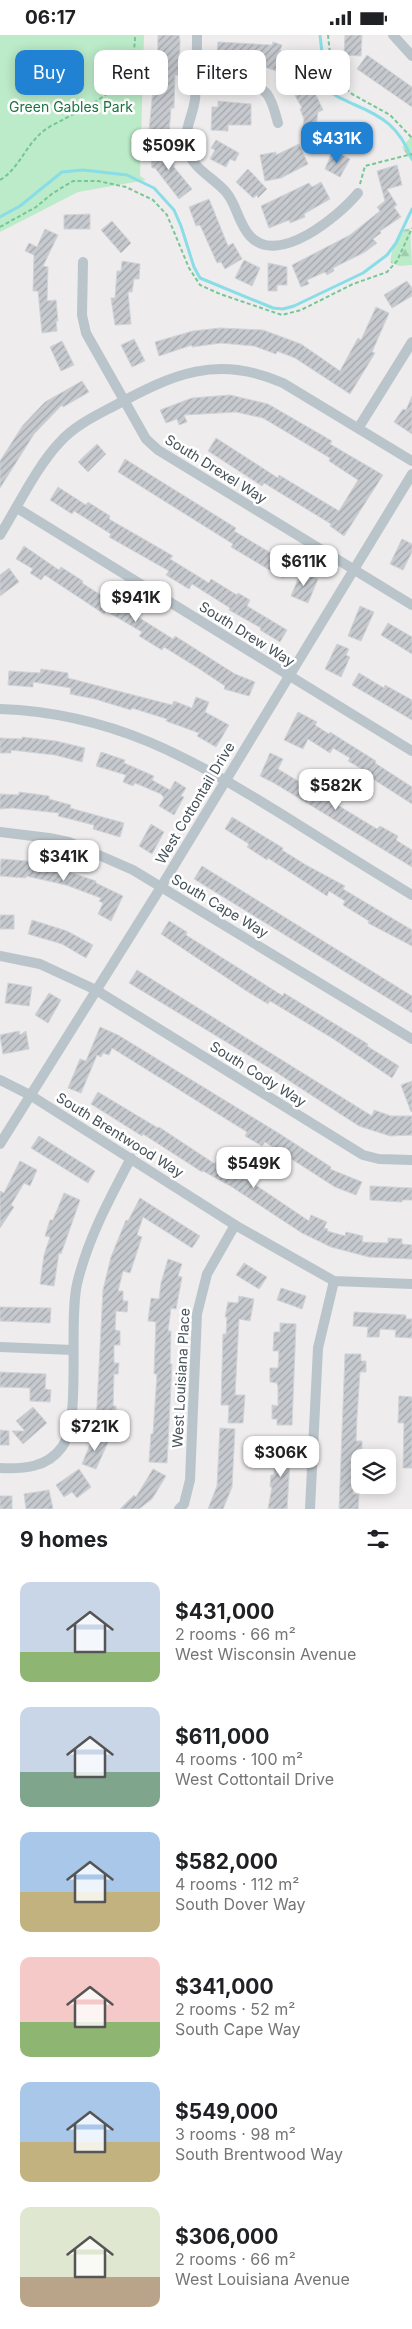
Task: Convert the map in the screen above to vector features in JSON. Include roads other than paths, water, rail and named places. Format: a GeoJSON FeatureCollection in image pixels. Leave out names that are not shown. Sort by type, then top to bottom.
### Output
{"type":"FeatureCollection","features":[{"type":"Feature","properties":{"kind":"street"},"geometry":{"type":"LineString","coordinates":[[197,35],[197,50]]}},
{"type":"Feature","properties":{"kind":"street"},"geometry":{"type":"LineString","coordinates":[[393,35],[412,56]]}},
{"type":"Feature","properties":{"kind":"street"},"geometry":{"type":"LineString","coordinates":[[266,93],[278,123]]}},
{"type":"Feature","properties":{"kind":"street"},"geometry":{"type":"LineString","coordinates":[[195,95],[187,131],[189,155],[200,170],[222,187],[230,197],[246,231],[254,240],[272,246],[295,241],[334,218],[358,193]]}},
{"type":"Feature","properties":{"kind":"street","name":"South Drexel Way"},"geometry":{"type":"LineString","coordinates":[[83,262],[82,315],[86,333],[144,437],[158,450],[412,605]]}},
{"type":"Feature","properties":{"kind":"street"},"geometry":{"type":"LineString","coordinates":[[359,427],[412,342]]}},
{"type":"Feature","properties":{"kind":"street"},"geometry":{"type":"LineString","coordinates":[[0,535],[51,453],[65,436],[82,424],[124,401],[166,379],[187,372],[210,368],[234,369],[265,375],[283,383],[359,427],[412,461]]}},
{"type":"Feature","properties":{"kind":"street","name":"West Cottontail Drive"},"geometry":{"type":"LineString","coordinates":[[0,1144],[161,887],[412,474]]}},
{"type":"Feature","properties":{"kind":"street","name":"South Drew Way"},"geometry":{"type":"LineString","coordinates":[[16,508],[412,751]]}},
{"type":"Feature","properties":{"kind":"street"},"geometry":{"type":"LineString","coordinates":[[0,709],[59,714],[112,727],[169,749],[226,780],[412,895]]}},
{"type":"Feature","properties":{"kind":"street","name":"South Cape Way"},"geometry":{"type":"LineString","coordinates":[[0,832],[48,838],[75,845],[109,858],[161,887],[412,1039]]}},
{"type":"Feature","properties":{"kind":"street","name":"South Cody Way"},"geometry":{"type":"LineString","coordinates":[[0,956],[40,964],[96,990],[363,1155],[379,1159],[412,1161]]}},
{"type":"Feature","properties":{"kind":"street","name":"South Brentwood Way"},"geometry":{"type":"LineString","coordinates":[[0,1080],[30,1095],[235,1225],[334,1281],[412,1284]]}},
{"type":"Feature","properties":{"kind":"street"},"geometry":{"type":"LineString","coordinates":[[0,1468],[28,1468],[45,1462],[62,1447],[68,1433],[71,1414],[77,1287],[84,1260],[100,1215],[131,1158]]}},
{"type":"Feature","properties":{"kind":"street","name":"West Louisiana Place"},"geometry":{"type":"LineString","coordinates":[[179,1509],[184,1504],[190,1480],[197,1314],[207,1274],[235,1225]]}},
{"type":"Feature","properties":{"kind":"street"},"geometry":{"type":"LineString","coordinates":[[310,1509],[318,1348],[334,1281]]}},
{"type":"Feature","properties":{"kind":"street"},"geometry":{"type":"LineString","coordinates":[[0,1347],[73,1350]]}},
{"type":"Feature","properties":{"kind":"waterway"},"geometry":{"type":"LineString","coordinates":[[320,35],[326,88],[335,95],[389,124],[402,139],[412,159]]}},
{"type":"Feature","properties":{"kind":"waterway"},"geometry":{"type":"LineString","coordinates":[[0,217],[20,206],[62,172],[83,170],[127,175],[154,188],[174,210],[194,267],[200,278],[273,308],[283,309],[294,306],[363,273],[387,255],[396,243],[412,209]]}},
{"type":"Feature","properties":{"kind":"park label","name":"Green Gables Park"},"geometry":{"type":"Point","coordinates":[71,107]}}]}
